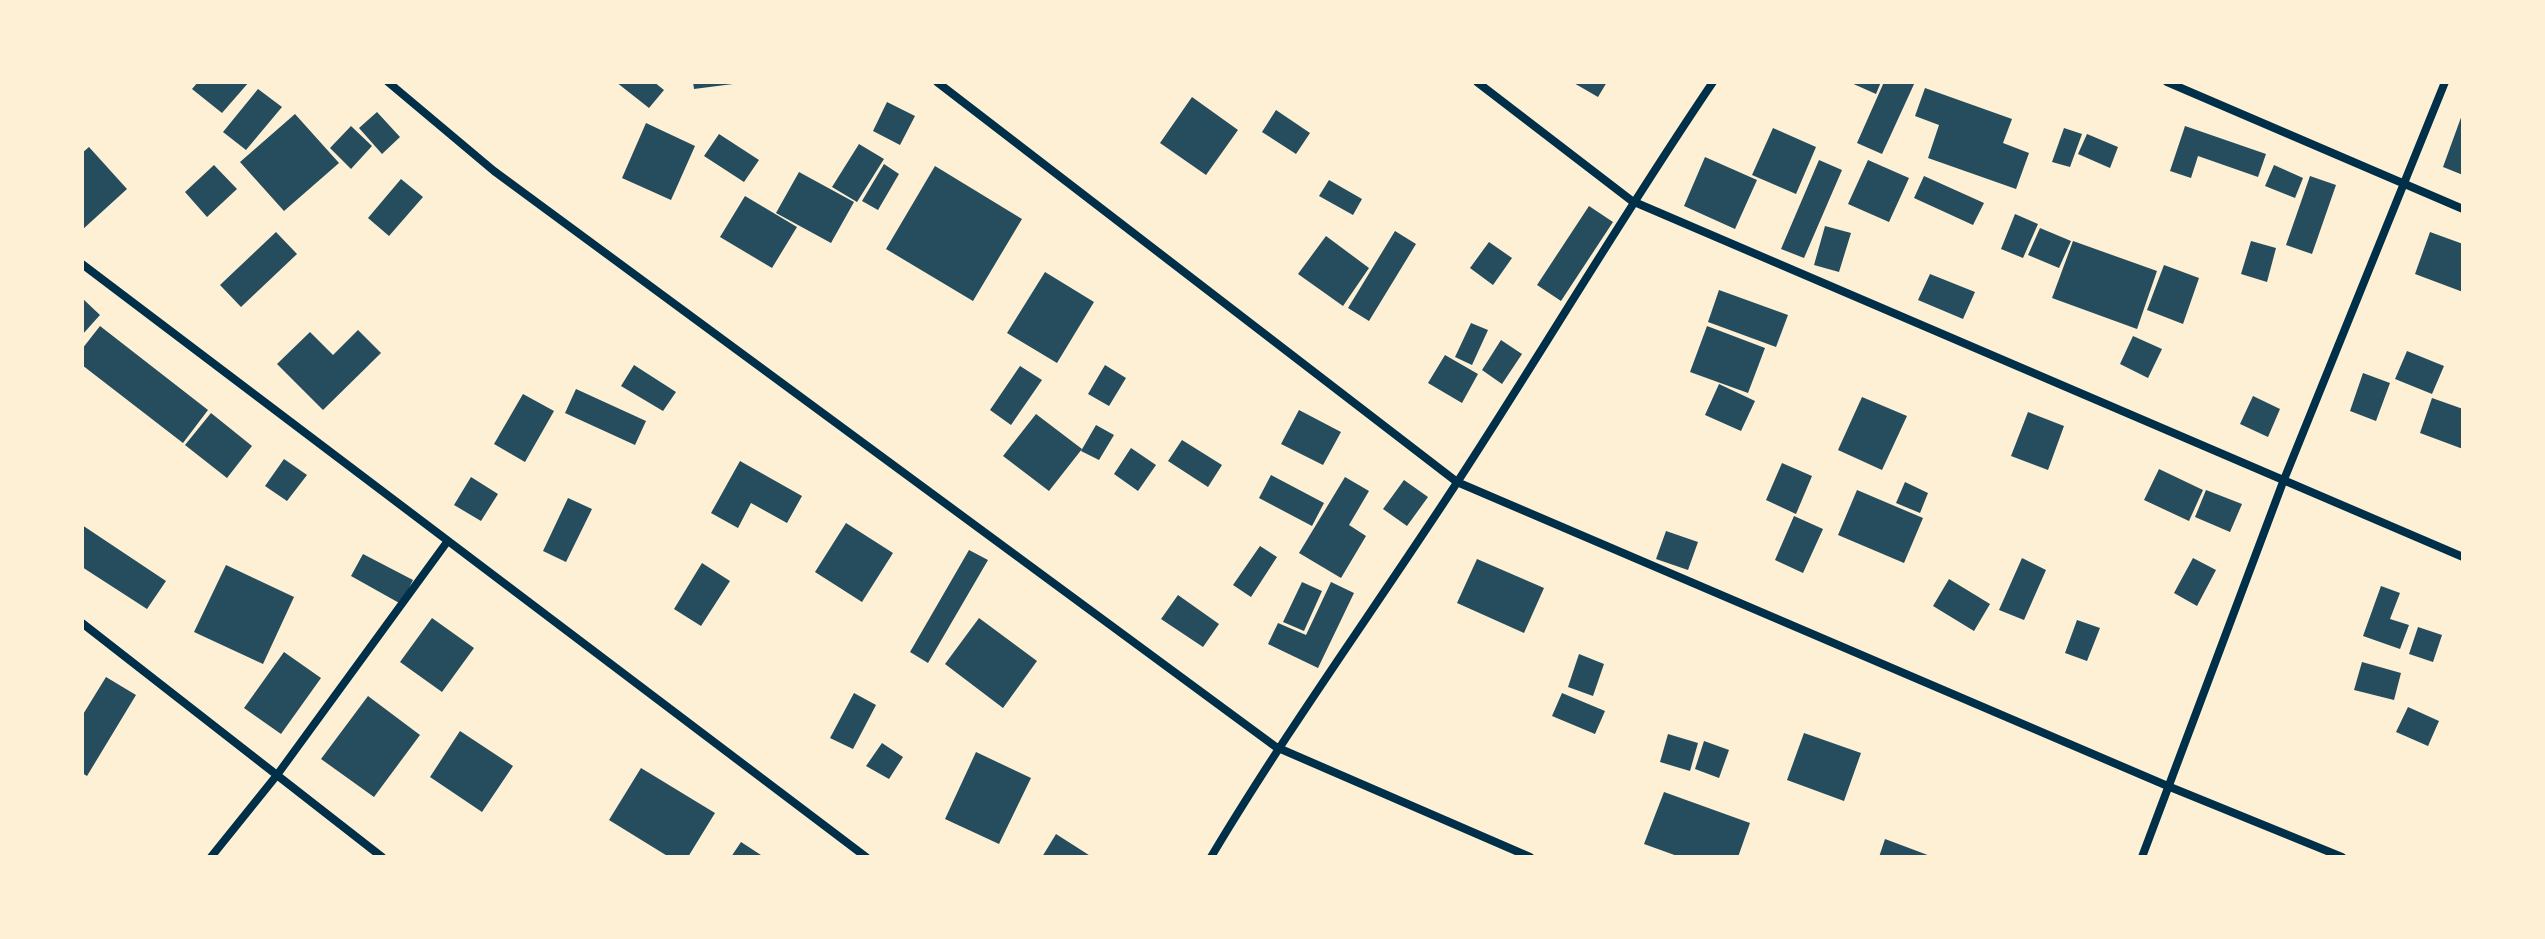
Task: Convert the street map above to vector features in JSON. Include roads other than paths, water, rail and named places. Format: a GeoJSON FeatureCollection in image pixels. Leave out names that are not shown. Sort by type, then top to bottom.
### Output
{"type":"FeatureCollection","features":[{"type":"Feature","properties":{"kind":"street"},"geometry":{"type":"LineString","coordinates":[[388,82],[494,171],[1276,747],[1530,857]]}},
{"type":"Feature","properties":{"kind":"street"},"geometry":{"type":"LineString","coordinates":[[937,82],[1457,482],[2170,787],[2342,857]]}},
{"type":"Feature","properties":{"kind":"street"},"geometry":{"type":"LineString","coordinates":[[1477,82],[1632,201],[2463,557]]}},
{"type":"Feature","properties":{"kind":"street"},"geometry":{"type":"LineString","coordinates":[[1211,857],[1276,747],[1457,482],[1632,201],[1713,82]]}},
{"type":"Feature","properties":{"kind":"street"},"geometry":{"type":"LineString","coordinates":[[2167,82],[2463,209]]}},
{"type":"Feature","properties":{"kind":"street"},"geometry":{"type":"LineString","coordinates":[[2142,857],[2283,482],[2445,82]]}},
{"type":"Feature","properties":{"kind":"street"},"geometry":{"type":"LineString","coordinates":[[82,264],[866,857]]}},
{"type":"Feature","properties":{"kind":"street"},"geometry":{"type":"LineString","coordinates":[[211,857],[277,775],[447,542]]}},
{"type":"Feature","properties":{"kind":"street"},"geometry":{"type":"LineString","coordinates":[[82,623],[382,857]]}}]}
